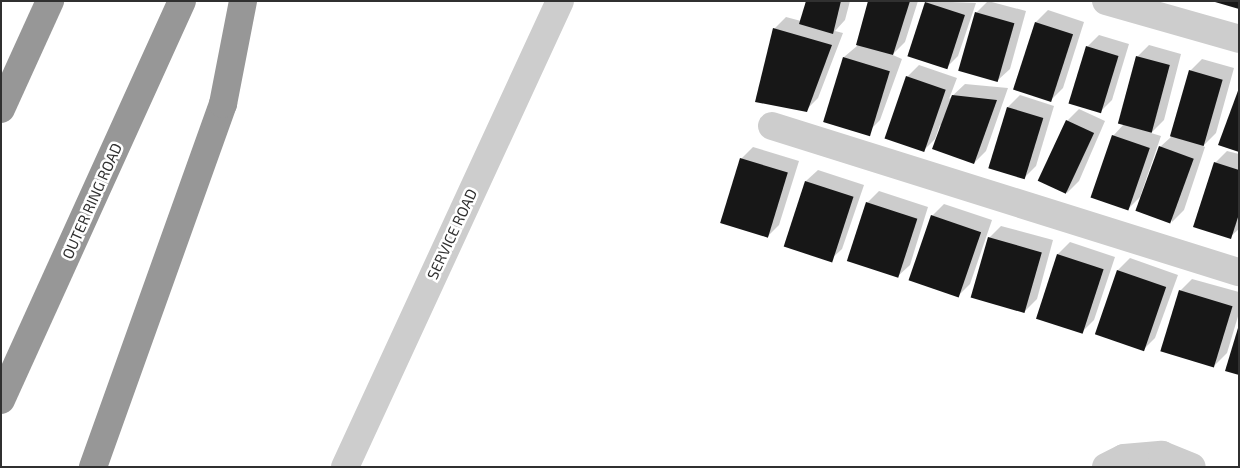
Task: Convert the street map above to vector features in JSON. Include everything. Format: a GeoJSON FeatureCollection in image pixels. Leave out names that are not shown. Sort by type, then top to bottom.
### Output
{"type":"FeatureCollection","features":[{"type":"Feature","properties":{"kind":"highway"},"geometry":{"type":"LineString","coordinates":[[1,109],[50,1]]}},
{"type":"Feature","properties":{"kind":"highway","name":"OUTER RING ROAD"},"geometry":{"type":"LineString","coordinates":[[1,400],[182,1]]}},
{"type":"Feature","properties":{"kind":"highway"},"geometry":{"type":"LineString","coordinates":[[93,467],[223,104],[243,1]]}},
{"type":"Feature","properties":{"kind":"street","name":"SERVICE ROAD"},"geometry":{"type":"LineString","coordinates":[[345,467],[560,1]]}},
{"type":"Feature","properties":{"kind":"street"},"geometry":{"type":"LineString","coordinates":[[1106,1],[1239,39]]}},
{"type":"Feature","properties":{"kind":"street"},"geometry":{"type":"LineString","coordinates":[[772,126],[1239,272]]}},
{"type":"Feature","properties":{"kind":"street"},"geometry":{"type":"LineString","coordinates":[[1106,467],[1124,458],[1162,455],[1192,467]]}},
{"type":"Feature","properties":{"kind":"building"},"geometry":{"type":"Polygon","coordinates":[[[806,1],[841,1],[833,34],[799,24],[806,1]]]}},
{"type":"Feature","properties":{"kind":"building"},"geometry":{"type":"Polygon","coordinates":[[[868,1],[910,1],[893,55],[856,45],[868,1]]]}},
{"type":"Feature","properties":{"kind":"building"},"geometry":{"type":"Polygon","coordinates":[[[1216,1],[1239,1],[1239,9],[1215,2],[1216,1]]]}},
{"type":"Feature","properties":{"kind":"building"},"geometry":{"type":"Polygon","coordinates":[[[925,2],[965,15],[947,69],[907,56],[925,2]]]}},
{"type":"Feature","properties":{"kind":"building"},"geometry":{"type":"Polygon","coordinates":[[[975,12],[1014,23],[998,82],[958,71],[975,12]]]}},
{"type":"Feature","properties":{"kind":"building"},"geometry":{"type":"Polygon","coordinates":[[[1035,22],[1073,34],[1051,102],[1013,90],[1035,22]]]}},
{"type":"Feature","properties":{"kind":"building"},"geometry":{"type":"Polygon","coordinates":[[[773,28],[832,45],[807,112],[755,102],[773,28]]]}},
{"type":"Feature","properties":{"kind":"building"},"geometry":{"type":"Polygon","coordinates":[[[1086,46],[1119,56],[1101,113],[1068,103],[1086,46]]]}},
{"type":"Feature","properties":{"kind":"building"},"geometry":{"type":"Polygon","coordinates":[[[1136,56],[1170,65],[1152,133],[1118,124],[1136,56]]]}},
{"type":"Feature","properties":{"kind":"building"},"geometry":{"type":"Polygon","coordinates":[[[843,57],[890,71],[870,136],[823,122],[843,57]]]}},
{"type":"Feature","properties":{"kind":"building"},"geometry":{"type":"Polygon","coordinates":[[[1189,70],[1223,80],[1204,146],[1170,136],[1189,70]]]}},
{"type":"Feature","properties":{"kind":"building"},"geometry":{"type":"Polygon","coordinates":[[[906,76],[946,90],[924,152],[885,138],[906,76]]]}},
{"type":"Feature","properties":{"kind":"building"},"geometry":{"type":"Polygon","coordinates":[[[1239,88],[1239,152],[1218,145],[1239,88]]]}},
{"type":"Feature","properties":{"kind":"building"},"geometry":{"type":"Polygon","coordinates":[[[952,95],[997,100],[974,164],[932,149],[952,95]]]}},
{"type":"Feature","properties":{"kind":"building"},"geometry":{"type":"Polygon","coordinates":[[[1007,107],[1043,118],[1025,179],[988,168],[1007,107]]]}},
{"type":"Feature","properties":{"kind":"building"},"geometry":{"type":"Polygon","coordinates":[[[1066,120],[1094,133],[1066,194],[1038,181],[1066,120]]]}},
{"type":"Feature","properties":{"kind":"building"},"geometry":{"type":"Polygon","coordinates":[[[1112,135],[1150,148],[1128,210],[1091,197],[1112,135]]]}},
{"type":"Feature","properties":{"kind":"building"},"geometry":{"type":"Polygon","coordinates":[[[1159,146],[1194,159],[1170,223],[1135,211],[1159,146]]]}},
{"type":"Feature","properties":{"kind":"building"},"geometry":{"type":"Polygon","coordinates":[[[740,158],[788,173],[768,238],[720,223],[740,158]]]}},
{"type":"Feature","properties":{"kind":"building"},"geometry":{"type":"Polygon","coordinates":[[[1214,162],[1239,170],[1239,214],[1231,239],[1193,227],[1214,162]]]}},
{"type":"Feature","properties":{"kind":"building"},"geometry":{"type":"Polygon","coordinates":[[[805,181],[854,197],[832,262],[784,247],[805,181]]]}},
{"type":"Feature","properties":{"kind":"building"},"geometry":{"type":"Polygon","coordinates":[[[866,202],[917,219],[898,278],[847,261],[866,202]]]}},
{"type":"Feature","properties":{"kind":"building"},"geometry":{"type":"Polygon","coordinates":[[[931,215],[981,232],[959,297],[909,280],[931,215]]]}},
{"type":"Feature","properties":{"kind":"building"},"geometry":{"type":"Polygon","coordinates":[[[988,237],[1042,252],[1024,313],[971,298],[988,237]]]}},
{"type":"Feature","properties":{"kind":"building"},"geometry":{"type":"Polygon","coordinates":[[[1057,254],[1104,269],[1083,334],[1036,319],[1057,254]]]}},
{"type":"Feature","properties":{"kind":"building"},"geometry":{"type":"Polygon","coordinates":[[[1117,270],[1166,287],[1144,351],[1095,334],[1117,270]]]}},
{"type":"Feature","properties":{"kind":"building"},"geometry":{"type":"Polygon","coordinates":[[[1179,290],[1233,306],[1214,368],[1160,351],[1179,290]]]}},
{"type":"Feature","properties":{"kind":"building"},"geometry":{"type":"Polygon","coordinates":[[[1239,328],[1239,375],[1225,371],[1239,328]]]}}]}
